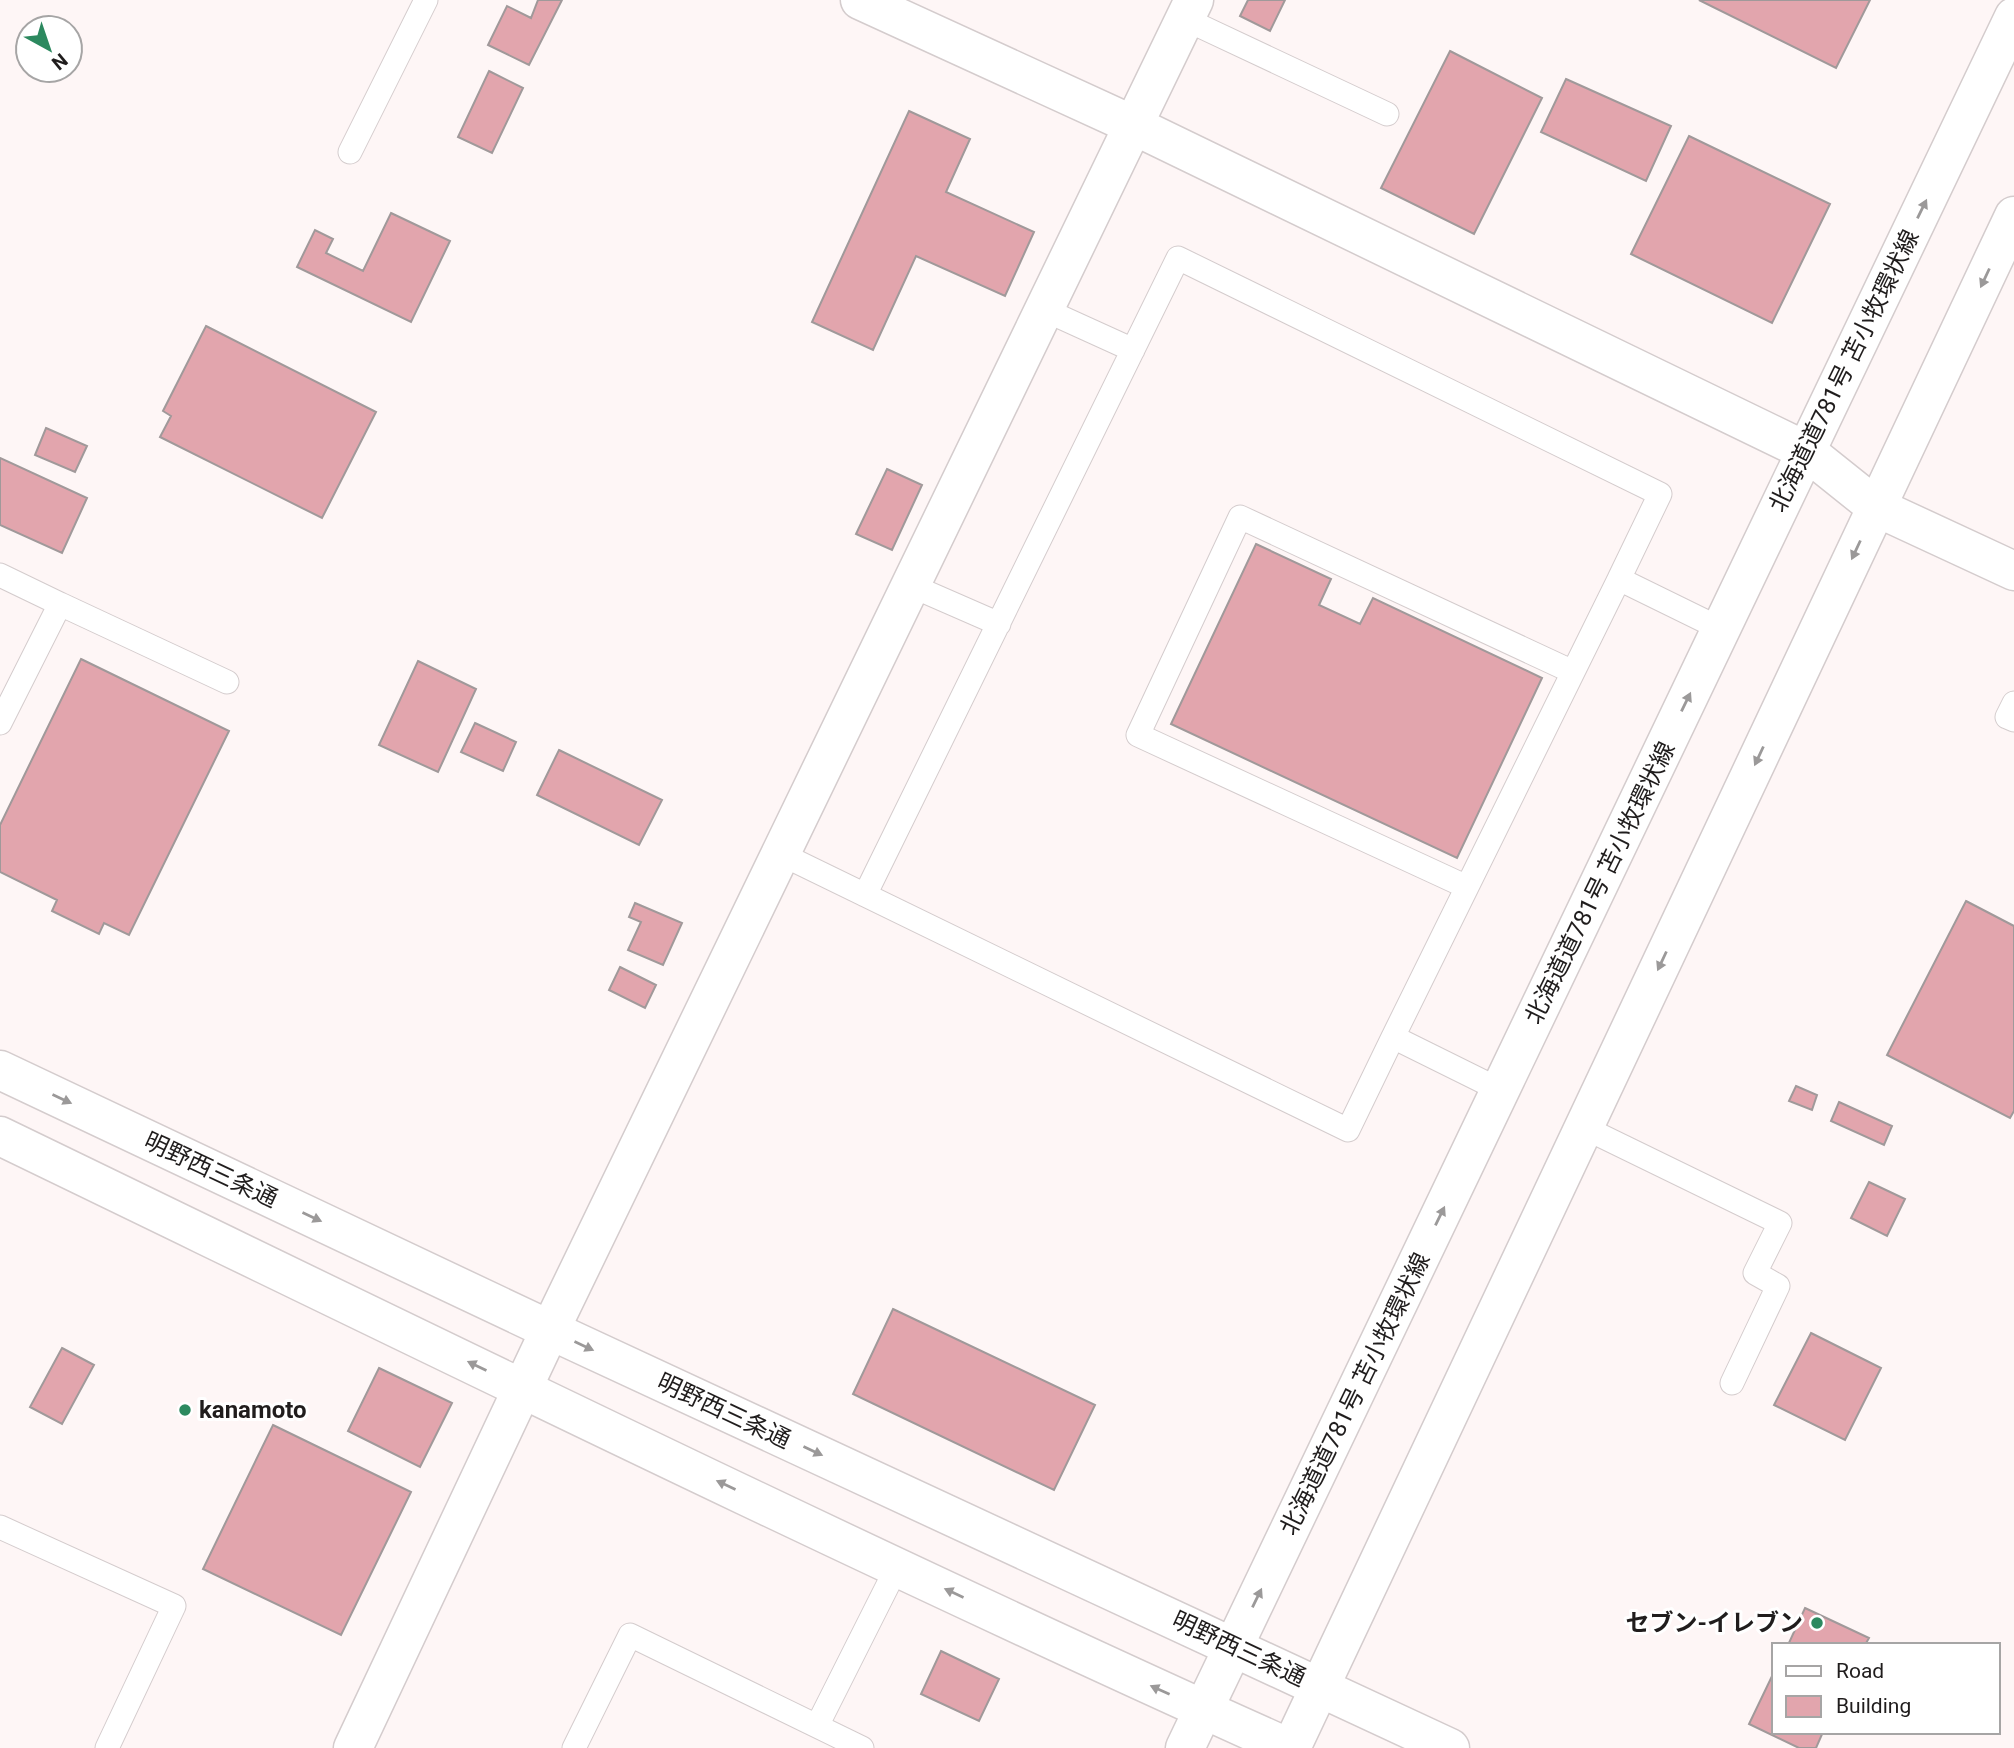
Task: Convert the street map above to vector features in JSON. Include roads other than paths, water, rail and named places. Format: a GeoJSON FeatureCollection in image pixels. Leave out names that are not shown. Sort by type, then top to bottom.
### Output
{"type":"FeatureCollection","features":[{"type":"Feature","properties":{"kind":"street"},"geometry":{"type":"LineString","coordinates":[[860,0],[1135,126],[1806,451],[1877,507],[2014,571]]}},
{"type":"Feature","properties":{"kind":"street"},"geometry":{"type":"LineString","coordinates":[[353,1748],[522,1388],[1189,10]]}},
{"type":"Feature","properties":{"kind":"street","name":"北海道道781号 苫小牧環状線"},"geometry":{"type":"LineString","coordinates":[[1185,1748],[2014,17]]}},
{"type":"Feature","properties":{"kind":"street"},"geometry":{"type":"LineString","coordinates":[[0,1136],[897,1567],[1290,1748],[2014,216]]}},
{"type":"Feature","properties":{"kind":"street","name":"明野西三条通"},"geometry":{"type":"LineString","coordinates":[[0,1070],[550,1330],[1450,1748]]}},
{"type":"Feature","properties":{"kind":"lane"},"geometry":{"type":"LineString","coordinates":[[350,152],[426,0]]}},
{"type":"Feature","properties":{"kind":"lane"},"geometry":{"type":"LineString","coordinates":[[1189,10],[1387,114]]}},
{"type":"Feature","properties":{"kind":"lane"},"geometry":{"type":"LineString","coordinates":[[781,854],[865,895],[1348,1130],[1660,494],[1178,258],[865,895]]}},
{"type":"Feature","properties":{"kind":"lane"},"geometry":{"type":"LineString","coordinates":[[1045,310],[1133,349]]}},
{"type":"Feature","properties":{"kind":"lane"},"geometry":{"type":"LineString","coordinates":[[1467,887],[1138,735],[1240,517],[1573,672]]}},
{"type":"Feature","properties":{"kind":"lane"},"geometry":{"type":"LineString","coordinates":[[0,575],[227,682]]}},
{"type":"Feature","properties":{"kind":"lane"},"geometry":{"type":"LineString","coordinates":[[1619,579],[1721,629]]}},
{"type":"Feature","properties":{"kind":"lane"},"geometry":{"type":"LineString","coordinates":[[912,586],[999,624]]}},
{"type":"Feature","properties":{"kind":"lane"},"geometry":{"type":"LineString","coordinates":[[0,723],[60,604]]}},
{"type":"Feature","properties":{"kind":"lane"},"geometry":{"type":"LineString","coordinates":[[2014,703],[2007,717],[2014,720]]}},
{"type":"Feature","properties":{"kind":"lane"},"geometry":{"type":"LineString","coordinates":[[1393,1037],[1500,1090]]}},
{"type":"Feature","properties":{"kind":"lane"},"geometry":{"type":"LineString","coordinates":[[1583,1127],[1780,1223],[1755,1273],[1778,1286],[1731,1383]]}},
{"type":"Feature","properties":{"kind":"lane"},"geometry":{"type":"LineString","coordinates":[[0,1527],[174,1606],[107,1748]]}},
{"type":"Feature","properties":{"kind":"lane"},"geometry":{"type":"LineString","coordinates":[[817,1726],[897,1567]]}},
{"type":"Feature","properties":{"kind":"lane"},"geometry":{"type":"LineString","coordinates":[[574,1748],[630,1634],[862,1748]]}},
{"type":"Feature","properties":{"kind":"place","name":"kanamoto"},"geometry":{"type":"Point","coordinates":[185,1410]}},
{"type":"Feature","properties":{"kind":"place","name":"セブン-イレブン"},"geometry":{"type":"Point","coordinates":[1817,1623]}}]}
